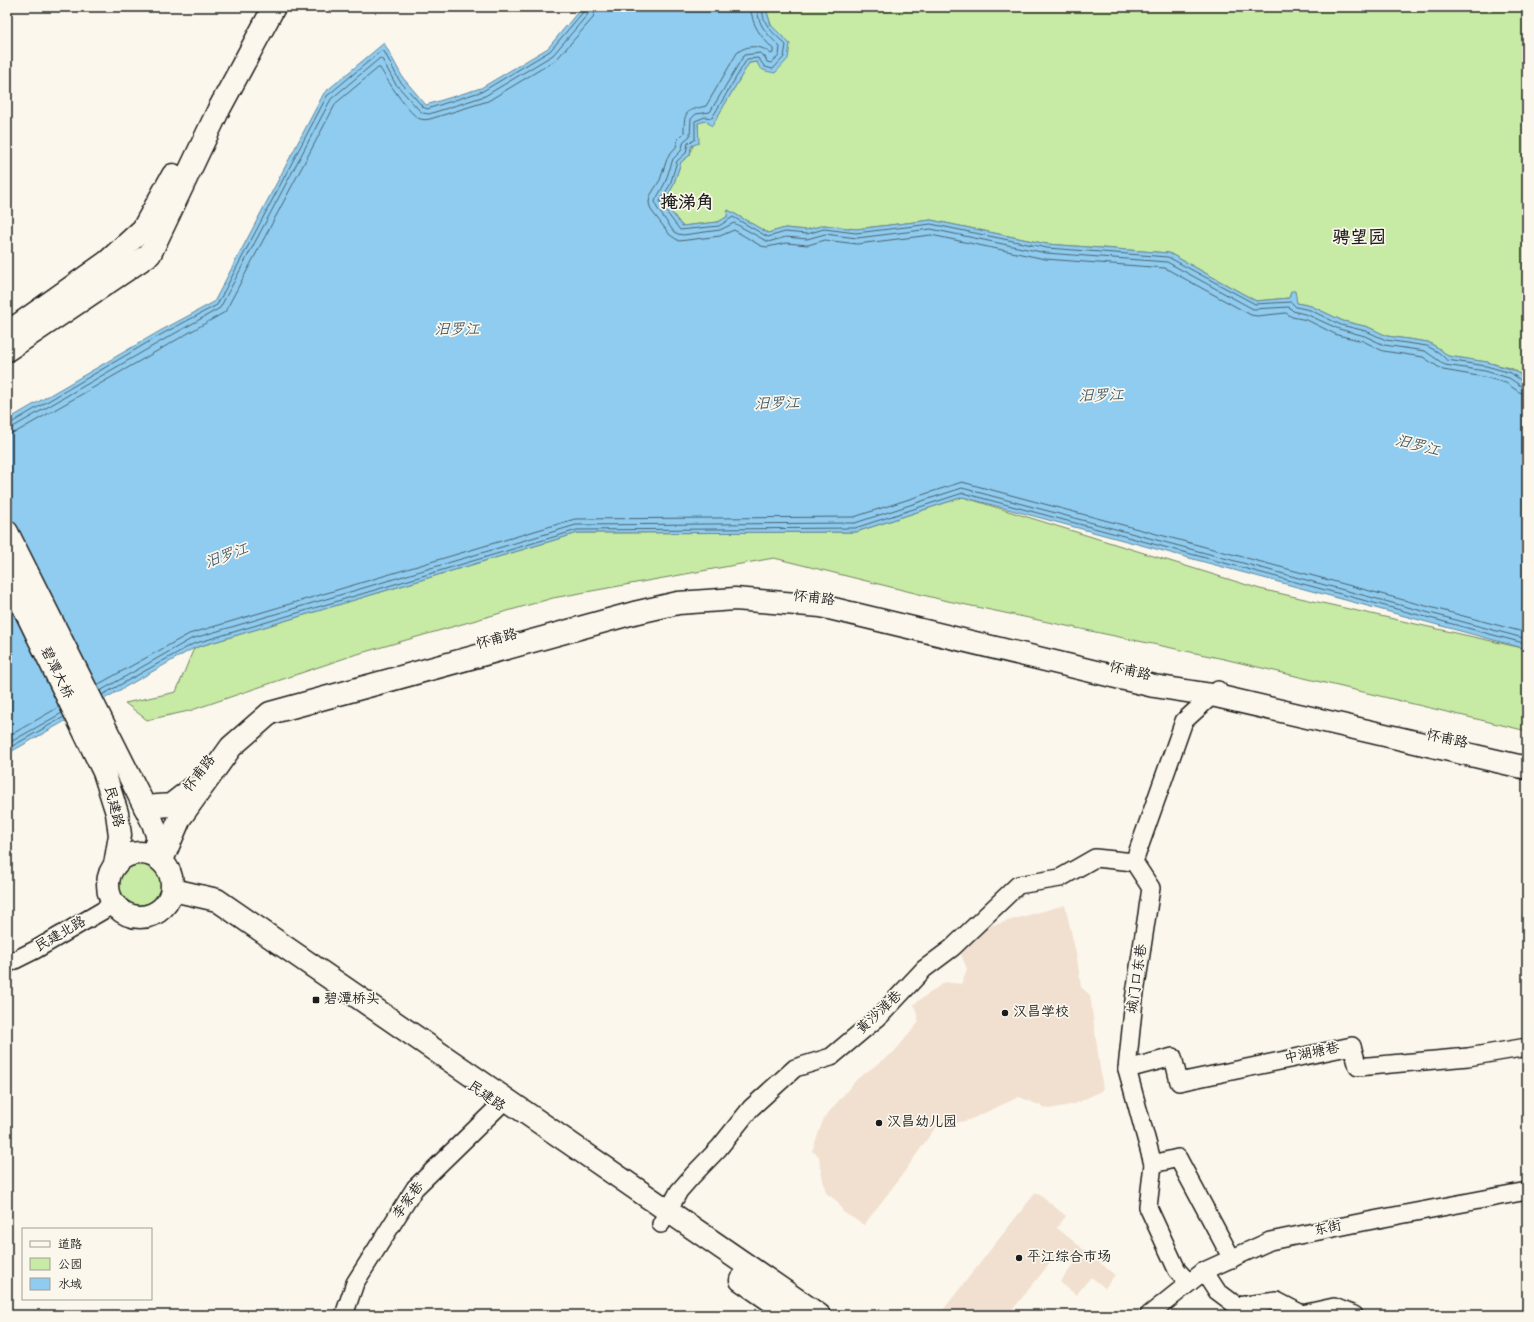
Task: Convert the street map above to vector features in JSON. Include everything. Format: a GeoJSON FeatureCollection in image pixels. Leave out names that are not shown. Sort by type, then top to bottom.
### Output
{"type":"FeatureCollection","features":[{"type":"Feature","properties":{"kind":"main road"},"geometry":{"type":"LineString","coordinates":[[7,333],[107,262],[143,229],[265,7]]}},
{"type":"Feature","properties":{"kind":"main road"},"geometry":{"type":"LineString","coordinates":[[7,350],[150,254],[218,111],[274,7]]}},
{"type":"Feature","properties":{"kind":"main road"},"geometry":{"type":"LineString","coordinates":[[7,532],[112,766],[144,807],[153,824],[158,838],[157,857]]}},
{"type":"Feature","properties":{"kind":"main road","name":"碧潭大桥"},"geometry":{"type":"LineString","coordinates":[[7,573],[112,766]]}},
{"type":"Feature","properties":{"kind":"main road","name":"怀甫路"},"geometry":{"type":"LineString","coordinates":[[144,807],[171,805],[192,790],[224,742],[266,704],[636,602],[688,595],[734,592],[824,599],[1215,692],[1527,757]]}},
{"type":"Feature","properties":{"kind":"main road"},"geometry":{"type":"LineString","coordinates":[[157,857],[180,818],[231,747],[270,713],[634,613],[678,603],[735,599],[821,606],[1154,686],[1215,692],[1527,768]]}},
{"type":"Feature","properties":{"kind":"main road","name":"民建路"},"geometry":{"type":"LineString","coordinates":[[112,766],[120,835],[115,865]]}},
{"type":"Feature","properties":{"kind":"main road"},"geometry":{"type":"LineString","coordinates":[[142,852],[157,857],[169,869],[172,879],[171,896],[162,909],[152,915],[142,918],[131,916],[122,911],[112,899],[108,885],[110,874],[115,865],[122,858],[132,853],[142,852]]}},
{"type":"Feature","properties":{"kind":"main road"},"geometry":{"type":"LineString","coordinates":[[171,896],[217,900],[664,1217],[819,1315]]}},
{"type":"Feature","properties":{"kind":"main road","name":"民建路"},"geometry":{"type":"LineString","coordinates":[[171,896],[211,911],[664,1217],[792,1315]]}},
{"type":"Feature","properties":{"kind":"street"},"geometry":{"type":"LineString","coordinates":[[1134,862],[1184,721],[1215,692]]}},
{"type":"Feature","properties":{"kind":"street","name":"黄沙滩巷"},"geometry":{"type":"LineString","coordinates":[[664,1217],[680,1191],[719,1148],[751,1108],[795,1068],[831,1057],[881,1015],[924,969],[952,948],[1018,885],[1060,878],[1095,858],[1134,862]]}},
{"type":"Feature","properties":{"kind":"street","name":"城门口东巷"},"geometry":{"type":"LineString","coordinates":[[1134,862],[1151,888],[1134,1000],[1127,1069],[1153,1164],[1148,1207],[1177,1270],[1189,1283]]}},
{"type":"Feature","properties":{"kind":"street"},"geometry":{"type":"LineString","coordinates":[[7,952],[112,899]]}},
{"type":"Feature","properties":{"kind":"street","name":"民建北路"},"geometry":{"type":"LineString","coordinates":[[7,964],[34,950],[112,899]]}},
{"type":"Feature","properties":{"kind":"street","name":"中湖塘巷"},"geometry":{"type":"LineString","coordinates":[[1127,1069],[1173,1057],[1178,1082],[1352,1046],[1358,1067],[1468,1057],[1527,1046]]}},
{"type":"Feature","properties":{"kind":"street","name":"李家巷"},"geometry":{"type":"LineString","coordinates":[[344,1315],[355,1283],[416,1188],[499,1106]]}},
{"type":"Feature","properties":{"kind":"street"},"geometry":{"type":"LineString","coordinates":[[1153,1164],[1178,1158],[1232,1259]]}},
{"type":"Feature","properties":{"kind":"street","name":"东街"},"geometry":{"type":"LineString","coordinates":[[1149,1315],[1204,1271],[1270,1241],[1527,1191]]}},
{"type":"Feature","properties":{"kind":"street"},"geometry":{"type":"LineString","coordinates":[[1204,1271],[1217,1291],[1237,1306],[1277,1301],[1302,1314],[1334,1307],[1354,1315]]}},
{"type":"Feature","properties":{"kind":"shaded area","name":"汉昌学校"},"geometry":{"type":"Polygon","coordinates":[[[1065,905],[1077,958],[1081,987],[1090,995],[1103,1090],[1075,1104],[1049,1109],[1019,1097],[969,1120],[935,1128],[864,1225],[843,1212],[838,1202],[826,1193],[819,1156],[812,1151],[824,1118],[857,1079],[894,1052],[919,1022],[914,1004],[945,982],[961,984],[967,969],[960,952],[986,927],[1065,905]]]}},
{"type":"Feature","properties":{"kind":"shaded area","name":"平江综合市场"},"geometry":{"type":"Polygon","coordinates":[[[1036,1192],[1066,1216],[1057,1228],[1115,1275],[1105,1288],[1091,1277],[1076,1295],[1060,1282],[1074,1264],[1059,1252],[1008,1315],[949,1315],[943,1310],[1036,1192]]]}},
{"type":"Feature","properties":{"kind":"green space"},"geometry":{"type":"Polygon","coordinates":[[[768,7],[1527,7],[1527,379],[1513,369],[1487,362],[1448,356],[1428,342],[1387,336],[1368,327],[1343,321],[1311,306],[1297,303],[1289,298],[1256,301],[1169,253],[1047,244],[931,220],[856,229],[824,225],[806,230],[785,228],[768,233],[728,210],[727,217],[718,222],[682,226],[664,202],[673,186],[681,162],[690,155],[697,135],[698,122],[706,121],[712,126],[749,63],[758,62],[790,44],[771,25],[766,9],[768,7]]]}},
{"type":"Feature","properties":{"kind":"green space"},"geometry":{"type":"Polygon","coordinates":[[[963,497],[1260,589],[1527,649],[1527,731],[1224,659],[943,600],[774,558],[553,598],[354,655],[189,711],[147,720],[125,703],[176,692],[194,648],[578,533],[856,532],[963,497]]]}},
{"type":"Feature","properties":{"kind":"green space"},"geometry":{"type":"Polygon","coordinates":[[[139,861],[151,865],[157,871],[161,883],[157,895],[151,901],[139,905],[127,901],[121,895],[117,883],[121,871],[127,865],[139,861]]]}},
{"type":"Feature","properties":{"kind":"water","name":"汨罗江"},"geometry":{"type":"Polygon","coordinates":[[[582,7],[768,7],[766,9],[771,25],[790,44],[788,59],[775,73],[762,69],[757,62],[749,63],[712,126],[706,121],[698,123],[699,143],[691,146],[690,155],[681,162],[673,186],[664,202],[682,226],[718,222],[727,217],[728,210],[768,233],[785,228],[806,230],[824,225],[856,229],[931,220],[1047,244],[1169,253],[1256,301],[1289,298],[1291,291],[1295,291],[1297,303],[1311,306],[1343,321],[1368,327],[1387,336],[1428,342],[1448,356],[1487,362],[1513,370],[1527,379],[1527,649],[963,497],[856,532],[578,533],[194,648],[7,754],[7,420],[160,331],[214,302],[324,93],[384,43],[403,78],[426,105],[481,88],[548,48],[582,7]]]}},
{"type":"Feature","properties":{"kind":"place","name":"碧潭桥头"},"geometry":{"type":"Point","coordinates":[316,1000]}},
{"type":"Feature","properties":{"kind":"place","name":"汉昌学校"},"geometry":{"type":"Point","coordinates":[1005,1013]}},
{"type":"Feature","properties":{"kind":"place","name":"汉昌幼儿园"},"geometry":{"type":"Point","coordinates":[879,1123]}},
{"type":"Feature","properties":{"kind":"place","name":"平江综合市场"},"geometry":{"type":"Point","coordinates":[1019,1258]}},
{"type":"Feature","properties":{"kind":"district","name":"掩涕角"},"geometry":{"type":"Point","coordinates":[687,204]}},
{"type":"Feature","properties":{"kind":"district","name":"骋望园"},"geometry":{"type":"Point","coordinates":[1359,239]}}]}
